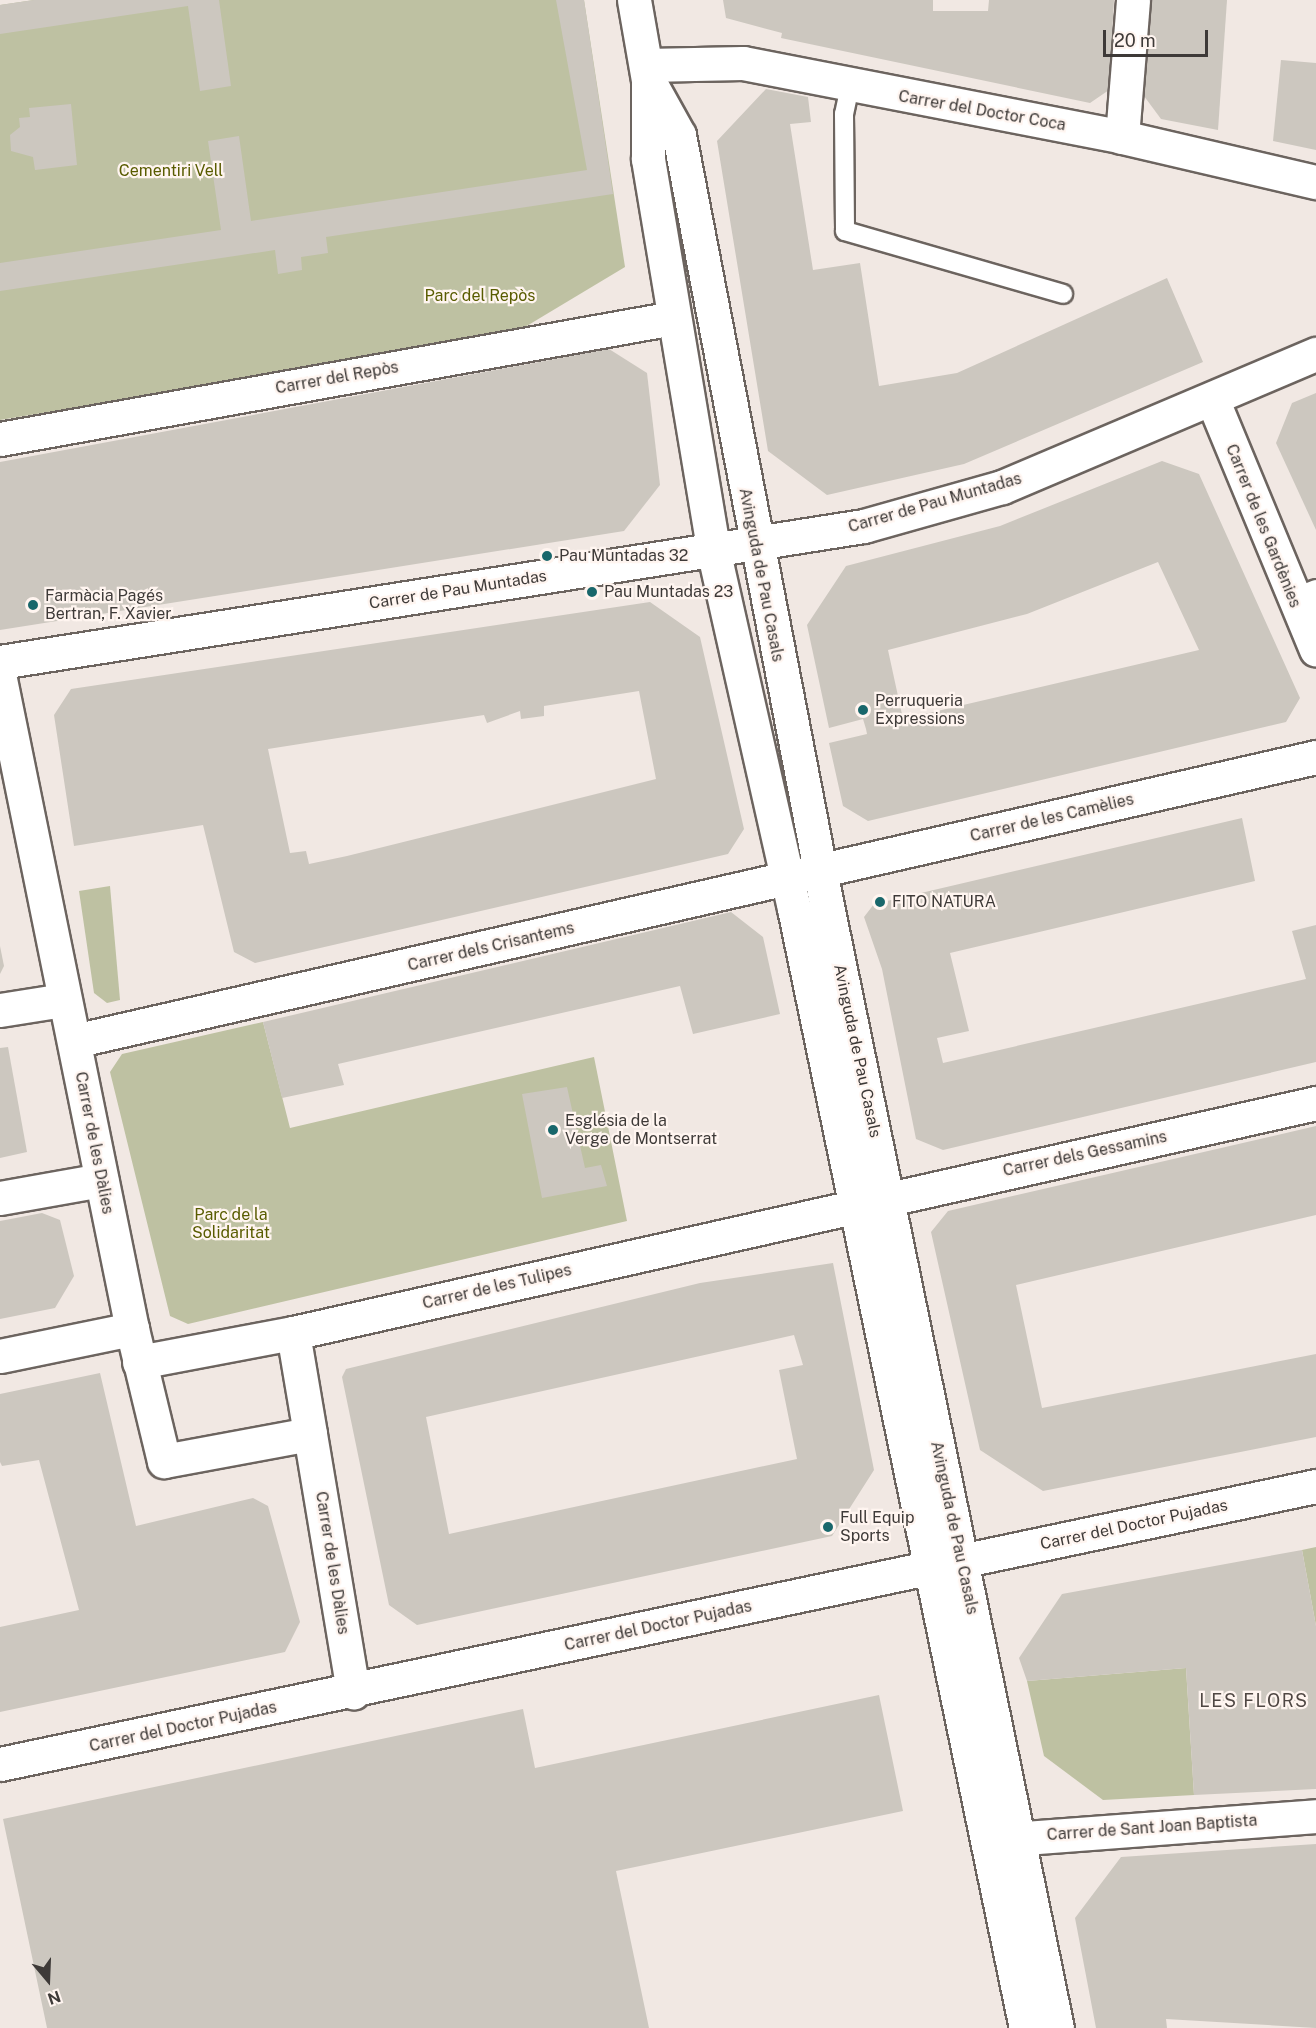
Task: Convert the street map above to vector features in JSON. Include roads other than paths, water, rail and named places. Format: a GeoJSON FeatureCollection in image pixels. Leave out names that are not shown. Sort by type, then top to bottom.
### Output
{"type":"FeatureCollection","features":[{"type":"Feature","properties":{"kind":"street","name":"Avinguda de Pau Casals"},"geometry":{"type":"LineString","coordinates":[[634,0],[647,72],[648,159],[713,549],[788,881],[928,1570],[1057,2028]]}},
{"type":"Feature","properties":{"kind":"street"},"geometry":{"type":"LineString","coordinates":[[1122,136],[1133,0]]}},
{"type":"Feature","properties":{"kind":"street","name":"Carrer del Doctor Coca"},"geometry":{"type":"LineString","coordinates":[[647,72],[743,63],[850,86],[1122,136],[1316,182]]}},
{"type":"Feature","properties":{"kind":"street","name":"Avinguda de Pau Casals"},"geometry":{"type":"LineString","coordinates":[[647,72],[679,135],[755,543],[820,873],[961,1563],[1004,1840],[1026,2028]]}},
{"type":"Feature","properties":{"kind":"street","name":"Carrer del Repòs"},"geometry":{"type":"LineString","coordinates":[[0,439],[673,318]]}},
{"type":"Feature","properties":{"kind":"street","name":"Carrer de Pau Muntadas"},"geometry":{"type":"LineString","coordinates":[[0,662],[864,526],[1002,487],[1213,401],[1316,354]]}},
{"type":"Feature","properties":{"kind":"street","name":"Carrer de les Gardènies"},"geometry":{"type":"LineString","coordinates":[[1213,401],[1305,598],[1316,651]]}},
{"type":"Feature","properties":{"kind":"street","name":"Carrer de les Dàlies"},"geometry":{"type":"LineString","coordinates":[[0,679],[63,1000],[74,1041],[139,1362],[164,1461],[310,1434]]}},
{"type":"Feature","properties":{"kind":"street","name":"Carrer de les Camèlies"},"geometry":{"type":"LineString","coordinates":[[788,881],[1316,757]]}},
{"type":"Feature","properties":{"kind":"street","name":"Carrer dels Crisantems"},"geometry":{"type":"LineString","coordinates":[[74,1041],[192,1004],[788,881]]}},
{"type":"Feature","properties":{"kind":"street"},"geometry":{"type":"LineString","coordinates":[[0,1010],[63,1000]]}},
{"type":"Feature","properties":{"kind":"street","name":"Carrer dels Gessamins"},"geometry":{"type":"LineString","coordinates":[[855,1205],[1316,1103]]}},
{"type":"Feature","properties":{"kind":"street"},"geometry":{"type":"LineString","coordinates":[[0,1198],[101,1180]]}},
{"type":"Feature","properties":{"kind":"street","name":"Carrer de les Tulipes"},"geometry":{"type":"LineString","coordinates":[[139,1362],[293,1333],[855,1205]]}},
{"type":"Feature","properties":{"kind":"street"},"geometry":{"type":"LineString","coordinates":[[0,1356],[132,1329]]}},
{"type":"Feature","properties":{"kind":"street","name":"Carrer de les Dàlies"},"geometry":{"type":"LineString","coordinates":[[293,1333],[353,1692]]}},
{"type":"Feature","properties":{"kind":"street","name":"Carrer del Doctor Pujadas"},"geometry":{"type":"LineString","coordinates":[[0,1764],[353,1692],[1316,1486]]}},
{"type":"Feature","properties":{"kind":"street","name":"Carrer de Sant Joan Baptista"},"geometry":{"type":"LineString","coordinates":[[1004,1840],[1316,1816]]}},
{"type":"Feature","properties":{"kind":"lane"},"geometry":{"type":"LineString","coordinates":[[850,86],[844,114],[845,231],[1063,294]]}},
{"type":"Feature","properties":{"kind":"place","name":"Pau Muntadas 32"},"geometry":{"type":"Point","coordinates":[547,556]}},
{"type":"Feature","properties":{"kind":"place","name":"Pau Muntadas 23"},"geometry":{"type":"Point","coordinates":[592,592]}},
{"type":"Feature","properties":{"kind":"place","name":"Farmàcia Pagés Bertran, F. Xavier"},"geometry":{"type":"Point","coordinates":[33,605]}},
{"type":"Feature","properties":{"kind":"place","name":"Perruqueria Expressions"},"geometry":{"type":"Point","coordinates":[863,710]}},
{"type":"Feature","properties":{"kind":"place","name":"FITO NATURA"},"geometry":{"type":"Point","coordinates":[880,902]}},
{"type":"Feature","properties":{"kind":"place","name":"Església de la Verge de Montserrat"},"geometry":{"type":"Point","coordinates":[553,1130]}},
{"type":"Feature","properties":{"kind":"place","name":"Full Equip Sports"},"geometry":{"type":"Point","coordinates":[828,1527]}},
{"type":"Feature","properties":{"kind":"district","name":"LES FLORS"},"geometry":{"type":"Point","coordinates":[1254,1701]}},
{"type":"Feature","properties":{"kind":"park label","name":"Cementiri Vell"},"geometry":{"type":"Point","coordinates":[171,171]}},
{"type":"Feature","properties":{"kind":"park label","name":"Parc del Repòs"},"geometry":{"type":"Point","coordinates":[480,296]}},
{"type":"Feature","properties":{"kind":"park label","name":"Parc de la Solidaritat"},"geometry":{"type":"Point","coordinates":[231,1224]}}]}
